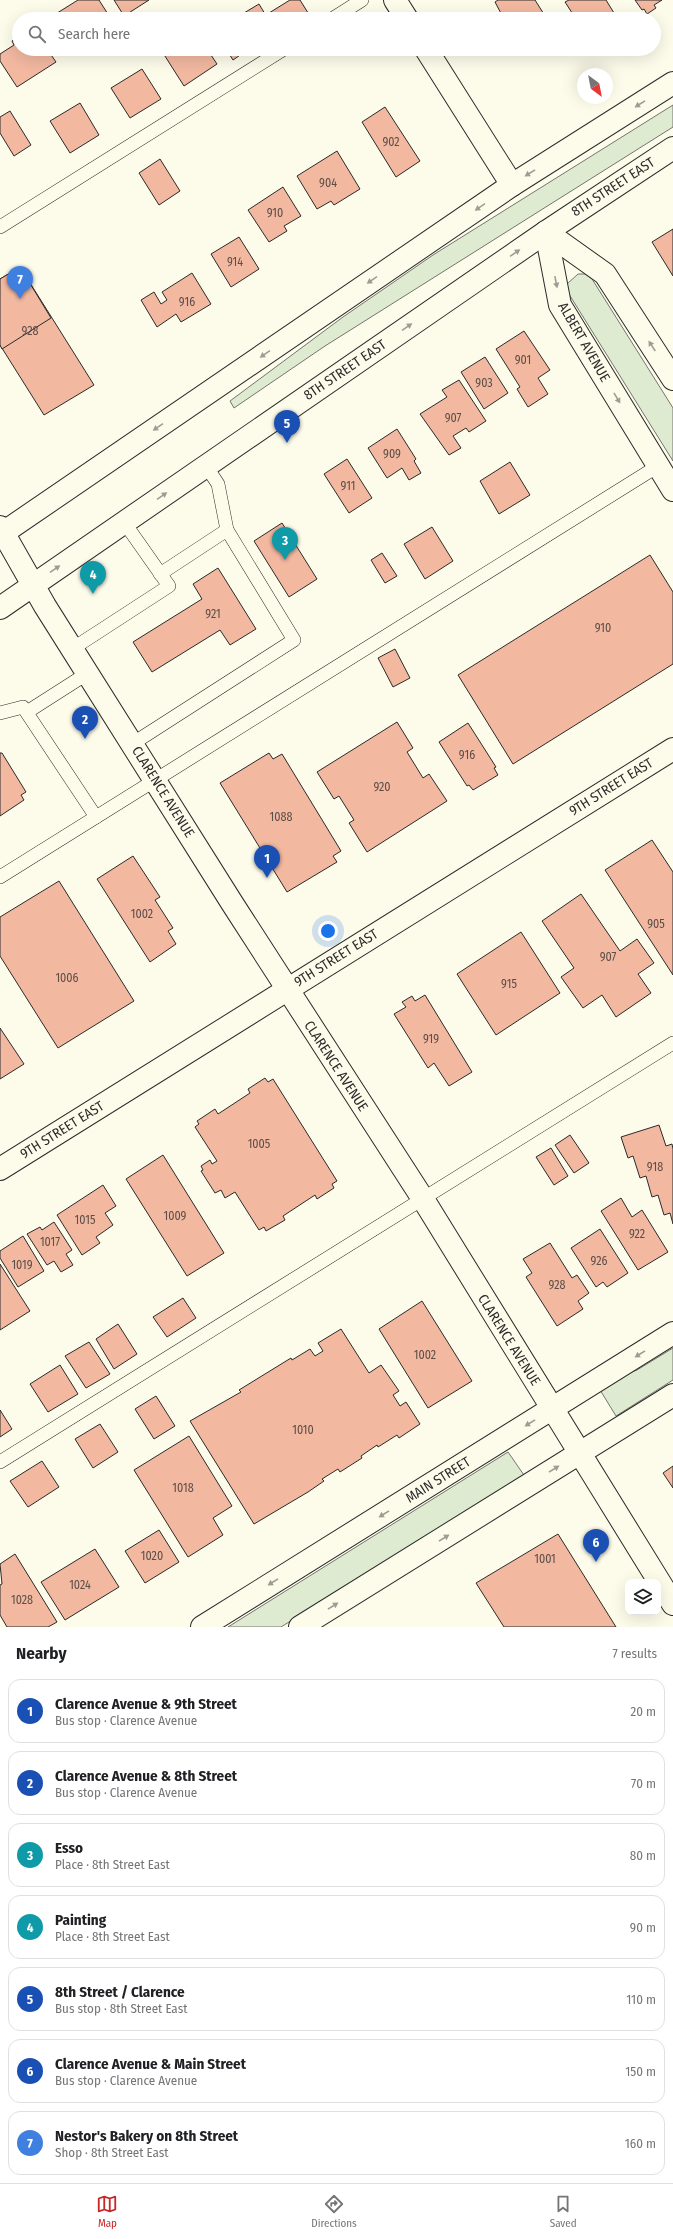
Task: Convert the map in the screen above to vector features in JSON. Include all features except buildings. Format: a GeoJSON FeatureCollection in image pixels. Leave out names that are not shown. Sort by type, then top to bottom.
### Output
{"type":"FeatureCollection","features":[{"type":"Feature","properties":{"kind":"main road"},"geometry":{"type":"LineString","coordinates":[[395,0],[403,12]]}},
{"type":"Feature","properties":{"kind":"main road"},"geometry":{"type":"LineString","coordinates":[[430,56],[512,185]]}},
{"type":"Feature","properties":{"kind":"main road"},"geometry":{"type":"LineString","coordinates":[[1,532],[512,185],[673,83]]}},
{"type":"Feature","properties":{"kind":"main road","name":"8TH STREET EAST"},"geometry":{"type":"LineString","coordinates":[[0,608],[33,583],[546,232],[673,148]]}},
{"type":"Feature","properties":{"kind":"main road"},"geometry":{"type":"LineString","coordinates":[[546,232],[605,274],[673,379]]}},
{"type":"Feature","properties":{"kind":"main road","name":"ALBERT AVENUE"},"geometry":{"type":"LineString","coordinates":[[546,232],[560,305],[673,490]]}},
{"type":"Feature","properties":{"kind":"main road","name":"CLARENCE AVENUE"},"geometry":{"type":"LineString","coordinates":[[1,532],[72,649],[422,1199],[673,1604]]}},
{"type":"Feature","properties":{"kind":"main road","name":"9TH STREET EAST"},"geometry":{"type":"LineString","coordinates":[[0,1169],[673,749]]}},
{"type":"Feature","properties":{"kind":"main road","name":"MAIN STREET"},"geometry":{"type":"LineString","coordinates":[[202,1627],[673,1333]]}},
{"type":"Feature","properties":{"kind":"main road"},"geometry":{"type":"LineString","coordinates":[[300,1627],[673,1395]]}},
{"type":"Feature","properties":{"kind":"lane"},"geometry":{"type":"LineString","coordinates":[[343,12],[362,0]]}},
{"type":"Feature","properties":{"kind":"lane"},"geometry":{"type":"LineString","coordinates":[[0,227],[273,56]]}},
{"type":"Feature","properties":{"kind":"lane"},"geometry":{"type":"LineString","coordinates":[[132,744],[294,640],[227,530],[218,484],[206,466]]}},
{"type":"Feature","properties":{"kind":"lane"},"geometry":{"type":"LineString","coordinates":[[0,877],[157,781],[658,466]]}},
{"type":"Feature","properties":{"kind":"lane"},"geometry":{"type":"LineString","coordinates":[[72,649],[169,586],[124,522]]}},
{"type":"Feature","properties":{"kind":"lane"},"geometry":{"type":"LineString","coordinates":[[160,574],[227,530]]}},
{"type":"Feature","properties":{"kind":"lane"},"geometry":{"type":"LineString","coordinates":[[27,712],[88,673]]}},
{"type":"Feature","properties":{"kind":"lane"},"geometry":{"type":"LineString","coordinates":[[0,713],[23,707],[96,817]]}},
{"type":"Feature","properties":{"kind":"lane"},"geometry":{"type":"LineString","coordinates":[[0,1462],[673,1043]]}},
{"type":"Feature","properties":{"kind":"green space"},"geometry":{"type":"Polygon","coordinates":[[[673,105],[673,127],[325,346],[234,408],[230,401],[343,317],[433,255],[673,105]]]}},
{"type":"Feature","properties":{"kind":"green space"},"geometry":{"type":"Polygon","coordinates":[[[578,274],[585,274],[592,279],[673,408],[673,461],[567,291],[567,284],[578,274]]]}},
{"type":"Feature","properties":{"kind":"green space"},"geometry":{"type":"Polygon","coordinates":[[[673,1348],[673,1380],[616,1416],[597,1385],[637,1370],[673,1348]]]}},
{"type":"Feature","properties":{"kind":"green space"},"geometry":{"type":"Polygon","coordinates":[[[508,1452],[526,1478],[504,1488],[281,1627],[228,1627],[508,1452]]]}},
{"type":"Feature","properties":{"kind":"place","name":"Nestor's Bakery on 8th Street"},"geometry":{"type":"Point","coordinates":[20,299]}},
{"type":"Feature","properties":{"kind":"place","name":"8th Street / Clarence"},"geometry":{"type":"Point","coordinates":[287,443]}},
{"type":"Feature","properties":{"kind":"place","name":"Esso"},"geometry":{"type":"Point","coordinates":[285,560]}},
{"type":"Feature","properties":{"kind":"place","name":"Painting"},"geometry":{"type":"Point","coordinates":[93,594]}},
{"type":"Feature","properties":{"kind":"place","name":"Clarence Avenue & 8th Street"},"geometry":{"type":"Point","coordinates":[85,739]}},
{"type":"Feature","properties":{"kind":"place","name":"Clarence Avenue & 9th Street"},"geometry":{"type":"Point","coordinates":[267,878]}},
{"type":"Feature","properties":{"kind":"place","name":"Clarence Avenue & Main Street"},"geometry":{"type":"Point","coordinates":[596,1562]}}]}
